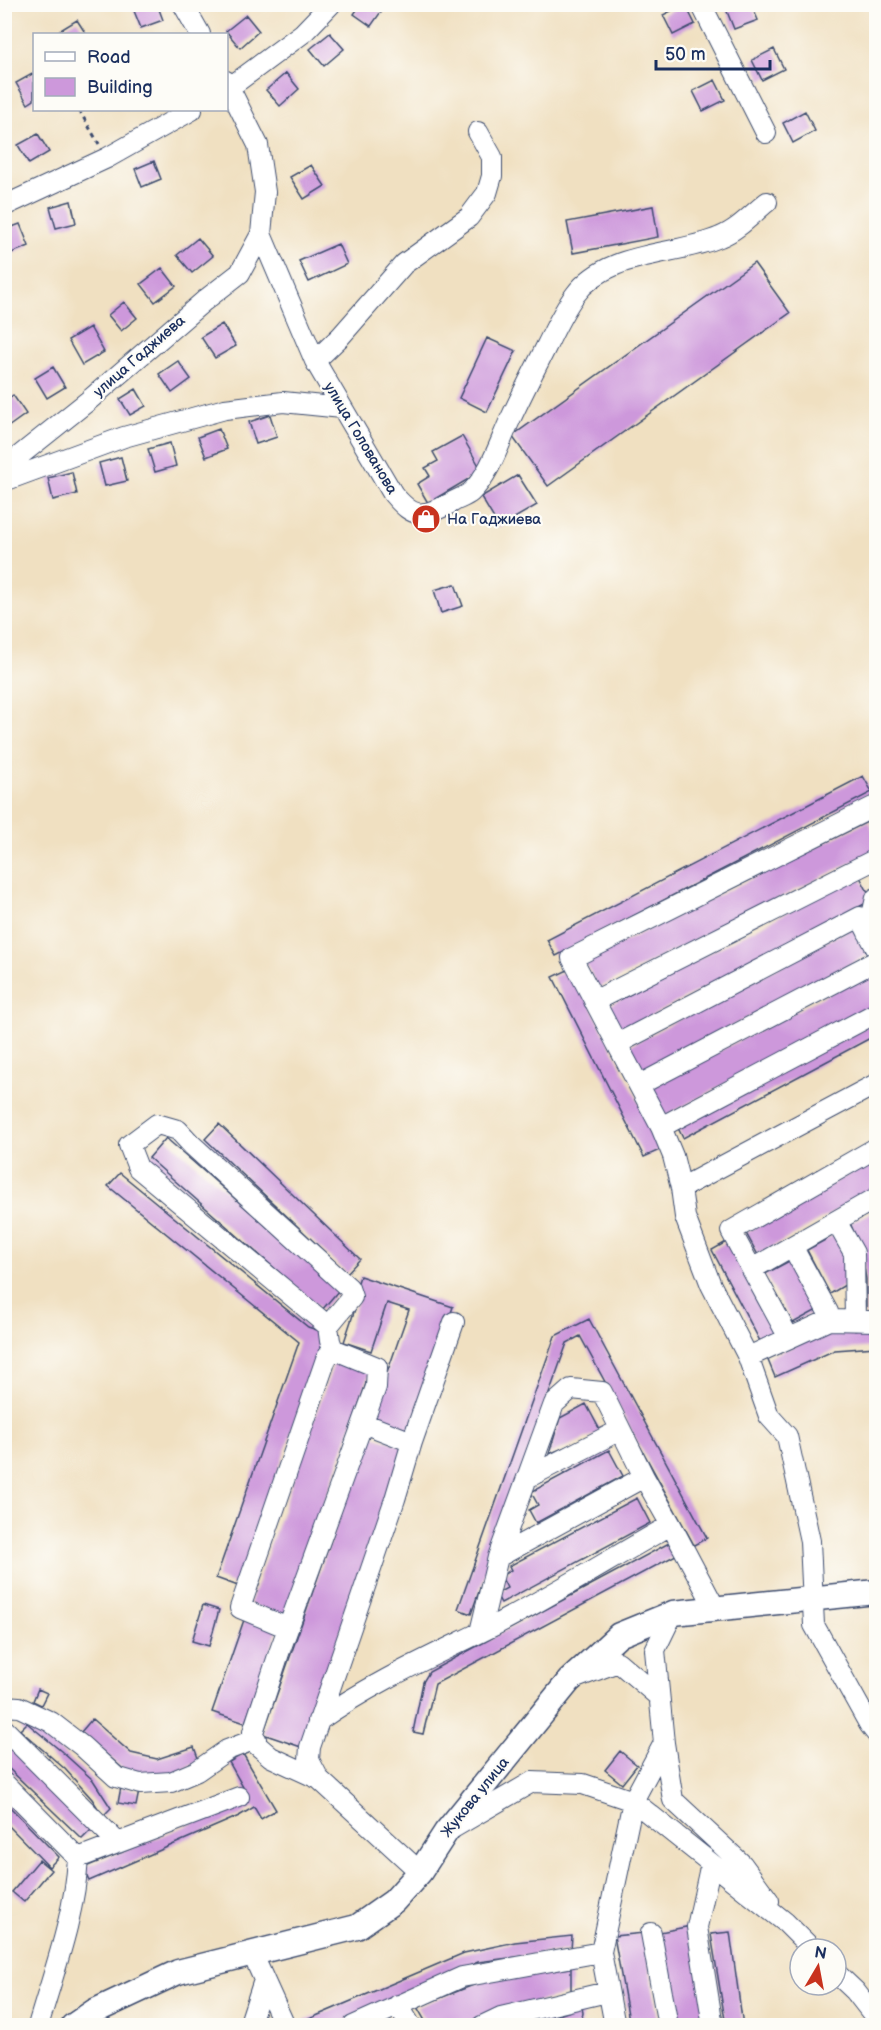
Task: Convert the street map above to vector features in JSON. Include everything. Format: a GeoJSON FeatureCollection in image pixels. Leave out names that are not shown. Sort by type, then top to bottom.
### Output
{"type":"FeatureCollection","features":[{"type":"Feature","properties":{"kind":"main road","name":"Жукова улица"},"geometry":{"type":"LineString","coordinates":[[73,2025],[94,2011],[178,1972],[357,1927],[394,1901],[420,1872],[446,1832],[569,1681],[620,1635],[673,1613],[876,1593]]}},
{"type":"Feature","properties":{"kind":"street"},"geometry":{"type":"LineString","coordinates":[[183,4],[199,33]]}},
{"type":"Feature","properties":{"kind":"street","name":"улица Голованова"},"geometry":{"type":"LineString","coordinates":[[331,4],[303,33],[228,86],[258,145],[265,192],[261,234],[315,361],[393,494],[404,508],[410,511],[429,513],[470,493],[480,481],[493,459],[517,404],[565,310],[589,279],[610,267],[646,255],[719,238],[735,229],[766,202]]}},
{"type":"Feature","properties":{"kind":"street"},"geometry":{"type":"LineString","coordinates":[[701,4],[766,133]]}},
{"type":"Feature","properties":{"kind":"street"},"geometry":{"type":"LineString","coordinates":[[4,206],[107,158],[190,111]]}},
{"type":"Feature","properties":{"kind":"street"},"geometry":{"type":"LineString","coordinates":[[315,361],[340,337],[404,264],[470,217],[487,193],[492,176],[492,157],[478,132]]}},
{"type":"Feature","properties":{"kind":"street","name":"улица Гаджиева"},"geometry":{"type":"LineString","coordinates":[[4,468],[88,401],[240,273],[261,234]]}},
{"type":"Feature","properties":{"kind":"street"},"geometry":{"type":"LineString","coordinates":[[4,481],[124,437],[225,409],[283,402],[342,408]]}},
{"type":"Feature","properties":{"kind":"street"},"geometry":{"type":"LineString","coordinates":[[876,812],[873,807],[572,958],[661,1127],[673,1156],[685,1217],[711,1286],[748,1357],[769,1416],[787,1436],[810,1541],[814,1625],[876,1733]]}},
{"type":"Feature","properties":{"kind":"street"},"geometry":{"type":"LineString","coordinates":[[594,1001],[876,859]]}},
{"type":"Feature","properties":{"kind":"street"},"geometry":{"type":"LineString","coordinates":[[872,940],[876,898]]}},
{"type":"Feature","properties":{"kind":"street"},"geometry":{"type":"LineString","coordinates":[[617,1044],[860,917],[872,940]]}},
{"type":"Feature","properties":{"kind":"street"},"geometry":{"type":"LineString","coordinates":[[639,1085],[876,961]]}},
{"type":"Feature","properties":{"kind":"street"},"geometry":{"type":"LineString","coordinates":[[661,1127],[876,1013]]}},
{"type":"Feature","properties":{"kind":"street"},"geometry":{"type":"LineString","coordinates":[[681,1188],[876,1084]]}},
{"type":"Feature","properties":{"kind":"street"},"geometry":{"type":"LineString","coordinates":[[328,1326],[352,1297],[349,1288],[178,1130],[157,1124],[129,1145],[138,1168],[328,1326],[333,1349],[377,1367],[376,1386],[288,1628],[253,1732],[258,1745],[271,1757],[319,1779],[420,1872]]}},
{"type":"Feature","properties":{"kind":"street"},"geometry":{"type":"LineString","coordinates":[[789,1338],[731,1231],[876,1148]]}},
{"type":"Feature","properties":{"kind":"street"},"geometry":{"type":"LineString","coordinates":[[752,1269],[876,1198]]}},
{"type":"Feature","properties":{"kind":"street"},"geometry":{"type":"LineString","coordinates":[[836,1221],[855,1253],[855,1321]]}},
{"type":"Feature","properties":{"kind":"street"},"geometry":{"type":"LineString","coordinates":[[792,1246],[828,1312],[829,1320]]}},
{"type":"Feature","properties":{"kind":"street"},"geometry":{"type":"LineString","coordinates":[[748,1357],[829,1320],[876,1321]]}},
{"type":"Feature","properties":{"kind":"street"},"geometry":{"type":"LineString","coordinates":[[319,1779],[309,1760],[310,1747],[454,1322]]}},
{"type":"Feature","properties":{"kind":"street"},"geometry":{"type":"LineString","coordinates":[[288,1628],[240,1608],[326,1359],[333,1349]]}},
{"type":"Feature","properties":{"kind":"street"},"geometry":{"type":"LineString","coordinates":[[480,1632],[498,1557],[554,1404],[571,1389],[602,1392],[644,1477],[715,1608]]}},
{"type":"Feature","properties":{"kind":"street"},"geometry":{"type":"LineString","coordinates":[[363,1423],[412,1442]]}},
{"type":"Feature","properties":{"kind":"street"},"geometry":{"type":"LineString","coordinates":[[527,1478],[620,1430]]}},
{"type":"Feature","properties":{"kind":"street"},"geometry":{"type":"LineString","coordinates":[[498,1557],[644,1477]]}},
{"type":"Feature","properties":{"kind":"street"},"geometry":{"type":"LineString","coordinates":[[318,1721],[346,1701],[480,1632],[671,1525]]}},
{"type":"Feature","properties":{"kind":"street"},"geometry":{"type":"LineString","coordinates":[[673,1613],[655,1650],[664,1743],[673,1800],[742,1864],[785,1922]]}},
{"type":"Feature","properties":{"kind":"street"},"geometry":{"type":"LineString","coordinates":[[569,1681],[618,1662],[659,1697]]}},
{"type":"Feature","properties":{"kind":"street"},"geometry":{"type":"LineString","coordinates":[[4,1706],[19,1707],[51,1722],[116,1777],[141,1784],[171,1782],[196,1771],[227,1750],[255,1740]]}},
{"type":"Feature","properties":{"kind":"street"},"geometry":{"type":"LineString","coordinates":[[4,1729],[118,1843]]}},
{"type":"Feature","properties":{"kind":"street"},"geometry":{"type":"LineString","coordinates":[[615,2025],[601,1952],[633,1801],[664,1743]]}},
{"type":"Feature","properties":{"kind":"street"},"geometry":{"type":"LineString","coordinates":[[446,1832],[532,1782],[584,1784],[633,1801],[785,1922],[800,1937]]}},
{"type":"Feature","properties":{"kind":"street"},"geometry":{"type":"LineString","coordinates":[[4,1783],[78,1858],[77,1882],[63,1942],[38,2025]]}},
{"type":"Feature","properties":{"kind":"street"},"geometry":{"type":"LineString","coordinates":[[78,1858],[239,1797]]}},
{"type":"Feature","properties":{"kind":"street"},"geometry":{"type":"LineString","coordinates":[[711,1863],[697,1927],[713,2025]]}},
{"type":"Feature","properties":{"kind":"street"},"geometry":{"type":"LineString","coordinates":[[651,1933],[668,2025]]}},
{"type":"Feature","properties":{"kind":"street"},"geometry":{"type":"LineString","coordinates":[[353,2025],[462,1977],[601,1952]]}},
{"type":"Feature","properties":{"kind":"street"},"geometry":{"type":"LineString","coordinates":[[252,1953],[285,2025]]}},
{"type":"Feature","properties":{"kind":"street"},"geometry":{"type":"LineString","coordinates":[[249,2025],[264,1980]]}},
{"type":"Feature","properties":{"kind":"street"},"geometry":{"type":"LineString","coordinates":[[848,1984],[876,2018]]}},
{"type":"Feature","properties":{"kind":"street"},"geometry":{"type":"LineString","coordinates":[[482,2025],[501,2017],[607,1992]]}},
{"type":"Feature","properties":{"kind":"street"},"geometry":{"type":"LineString","coordinates":[[398,2005],[411,2025]]}},
{"type":"Feature","properties":{"kind":"path"},"geometry":{"type":"LineString","coordinates":[[80,111],[107,158]]}},
{"type":"Feature","properties":{"kind":"building"},"geometry":{"type":"Polygon","coordinates":[[[157,4],[163,20],[141,28],[132,6],[157,4]]]}},
{"type":"Feature","properties":{"kind":"building"},"geometry":{"type":"Polygon","coordinates":[[[361,4],[377,4],[383,9],[371,26],[354,14],[361,4]]]}},
{"type":"Feature","properties":{"kind":"building"},"geometry":{"type":"Polygon","coordinates":[[[685,4],[695,24],[673,35],[663,15],[685,4]]]}},
{"type":"Feature","properties":{"kind":"building"},"geometry":{"type":"Polygon","coordinates":[[[724,4],[751,4],[758,20],[734,29],[724,4]]]}},
{"type":"Feature","properties":{"kind":"building"},"geometry":{"type":"Polygon","coordinates":[[[246,15],[259,31],[240,48],[226,31],[246,15]]]}},
{"type":"Feature","properties":{"kind":"building"},"geometry":{"type":"Polygon","coordinates":[[[77,20],[85,33],[56,33],[77,20]]]}},
{"type":"Feature","properties":{"kind":"building"},"geometry":{"type":"Polygon","coordinates":[[[330,33],[344,49],[324,66],[310,49],[330,33]]]}},
{"type":"Feature","properties":{"kind":"building"},"geometry":{"type":"Polygon","coordinates":[[[774,49],[784,69],[762,80],[752,60],[774,49]]]}},
{"type":"Feature","properties":{"kind":"building"},"geometry":{"type":"Polygon","coordinates":[[[286,73],[299,89],[280,106],[266,90],[286,73]]]}},
{"type":"Feature","properties":{"kind":"building"},"geometry":{"type":"Polygon","coordinates":[[[33,74],[33,101],[28,104],[16,83],[33,74]]]}},
{"type":"Feature","properties":{"kind":"building"},"geometry":{"type":"Polygon","coordinates":[[[715,80],[725,100],[703,111],[693,91],[715,80]]]}},
{"type":"Feature","properties":{"kind":"building"},"geometry":{"type":"Polygon","coordinates":[[[805,111],[815,131],[793,143],[783,123],[805,111]]]}},
{"type":"Feature","properties":{"kind":"building"},"geometry":{"type":"Polygon","coordinates":[[[38,134],[49,152],[29,164],[18,145],[38,134]]]}},
{"type":"Feature","properties":{"kind":"building"},"geometry":{"type":"Polygon","coordinates":[[[154,161],[161,179],[142,187],[135,169],[154,161]]]}},
{"type":"Feature","properties":{"kind":"building"},"geometry":{"type":"Polygon","coordinates":[[[311,165],[325,186],[304,199],[290,177],[311,165]]]}},
{"type":"Feature","properties":{"kind":"building"},"geometry":{"type":"Polygon","coordinates":[[[71,201],[76,223],[56,228],[50,207],[71,201]]]}},
{"type":"Feature","properties":{"kind":"building"},"geometry":{"type":"Polygon","coordinates":[[[653,206],[658,237],[573,253],[567,222],[653,206]]]}},
{"type":"Feature","properties":{"kind":"building"},"geometry":{"type":"Polygon","coordinates":[[[20,224],[29,246],[9,254],[4,244],[4,230],[20,224]]]}},
{"type":"Feature","properties":{"kind":"building"},"geometry":{"type":"Polygon","coordinates":[[[198,238],[213,256],[192,273],[177,255],[198,238]]]}},
{"type":"Feature","properties":{"kind":"building"},"geometry":{"type":"Polygon","coordinates":[[[338,244],[347,264],[309,282],[299,261],[338,244]]]}},
{"type":"Feature","properties":{"kind":"building"},"geometry":{"type":"Polygon","coordinates":[[[754,263],[790,313],[548,486],[512,436],[754,263]]]}},
{"type":"Feature","properties":{"kind":"building"},"geometry":{"type":"Polygon","coordinates":[[[162,268],[176,286],[155,302],[141,284],[162,268]]]}},
{"type":"Feature","properties":{"kind":"building"},"geometry":{"type":"Polygon","coordinates":[[[124,302],[137,318],[121,331],[108,315],[124,302]]]}},
{"type":"Feature","properties":{"kind":"building"},"geometry":{"type":"Polygon","coordinates":[[[222,324],[236,346],[215,358],[201,337],[222,324]]]}},
{"type":"Feature","properties":{"kind":"building"},"geometry":{"type":"Polygon","coordinates":[[[90,327],[104,352],[82,365],[68,340],[90,327]]]}},
{"type":"Feature","properties":{"kind":"building"},"geometry":{"type":"Polygon","coordinates":[[[487,338],[516,351],[487,412],[459,398],[487,338]]]}},
{"type":"Feature","properties":{"kind":"building"},"geometry":{"type":"Polygon","coordinates":[[[178,361],[191,379],[172,393],[159,374],[178,361]]]}},
{"type":"Feature","properties":{"kind":"building"},"geometry":{"type":"Polygon","coordinates":[[[53,367],[65,387],[47,398],[35,378],[53,367]]]}},
{"type":"Feature","properties":{"kind":"building"},"geometry":{"type":"Polygon","coordinates":[[[136,389],[146,406],[130,415],[120,399],[136,389]]]}},
{"type":"Feature","properties":{"kind":"building"},"geometry":{"type":"Polygon","coordinates":[[[13,395],[26,414],[8,427],[5,421],[5,401],[13,395]]]}},
{"type":"Feature","properties":{"kind":"building"},"geometry":{"type":"Polygon","coordinates":[[[270,415],[277,437],[256,444],[249,422],[270,415]]]}},
{"type":"Feature","properties":{"kind":"building"},"geometry":{"type":"Polygon","coordinates":[[[219,429],[227,449],[206,457],[198,437],[219,429]]]}},
{"type":"Feature","properties":{"kind":"building"},"geometry":{"type":"Polygon","coordinates":[[[462,436],[482,471],[428,503],[417,484],[430,476],[425,468],[438,461],[433,452],[462,436]]]}},
{"type":"Feature","properties":{"kind":"building"},"geometry":{"type":"Polygon","coordinates":[[[170,443],[176,466],[155,472],[148,449],[170,443]]]}},
{"type":"Feature","properties":{"kind":"building"},"geometry":{"type":"Polygon","coordinates":[[[121,457],[127,481],[105,486],[99,463],[121,457]]]}},
{"type":"Feature","properties":{"kind":"building"},"geometry":{"type":"Polygon","coordinates":[[[72,472],[77,494],[53,500],[48,478],[72,472]]]}},
{"type":"Feature","properties":{"kind":"building"},"geometry":{"type":"Polygon","coordinates":[[[518,475],[537,505],[499,527],[481,497],[518,475]]]}},
{"type":"Feature","properties":{"kind":"building"},"geometry":{"type":"Polygon","coordinates":[[[455,584],[463,606],[441,613],[434,590],[455,584]]]}},
{"type":"Feature","properties":{"kind":"building"},"geometry":{"type":"Polygon","coordinates":[[[863,776],[872,792],[556,956],[547,940],[863,776]]]}},
{"type":"Feature","properties":{"kind":"building"},"geometry":{"type":"Polygon","coordinates":[[[869,821],[876,837],[876,850],[598,988],[585,961],[869,821]]]}},
{"type":"Feature","properties":{"kind":"building"},"geometry":{"type":"Polygon","coordinates":[[[859,875],[872,900],[620,1032],[606,1007],[859,875]]]}},
{"type":"Feature","properties":{"kind":"building"},"geometry":{"type":"Polygon","coordinates":[[[856,926],[871,953],[643,1073],[629,1046],[856,926]]]}},
{"type":"Feature","properties":{"kind":"building"},"geometry":{"type":"Polygon","coordinates":[[[572,968],[662,1149],[644,1157],[553,977],[572,968]]]}},
{"type":"Feature","properties":{"kind":"building"},"geometry":{"type":"Polygon","coordinates":[[[876,969],[876,1005],[664,1116],[649,1088],[876,969]]]}},
{"type":"Feature","properties":{"kind":"building"},"geometry":{"type":"Polygon","coordinates":[[[876,1021],[876,1035],[683,1138],[678,1128],[876,1021]]]}},
{"type":"Feature","properties":{"kind":"building"},"geometry":{"type":"Polygon","coordinates":[[[219,1124],[360,1259],[347,1273],[205,1139],[219,1124]]]}},
{"type":"Feature","properties":{"kind":"building"},"geometry":{"type":"Polygon","coordinates":[[[166,1138],[339,1290],[322,1310],[149,1158],[166,1138]]]}},
{"type":"Feature","properties":{"kind":"building"},"geometry":{"type":"Polygon","coordinates":[[[876,1159],[876,1188],[758,1255],[746,1233],[876,1159]]]}},
{"type":"Feature","properties":{"kind":"building"},"geometry":{"type":"Polygon","coordinates":[[[120,1173],[308,1327],[326,1333],[238,1586],[216,1578],[299,1342],[108,1186],[120,1173]]]}},
{"type":"Feature","properties":{"kind":"building"},"geometry":{"type":"Polygon","coordinates":[[[875,1211],[876,1315],[866,1315],[866,1279],[861,1248],[850,1223],[875,1211]]]}},
{"type":"Feature","properties":{"kind":"building"},"geometry":{"type":"Polygon","coordinates":[[[834,1235],[847,1259],[845,1285],[830,1294],[807,1250],[834,1235]]]}},
{"type":"Feature","properties":{"kind":"building"},"geometry":{"type":"Polygon","coordinates":[[[728,1241],[776,1333],[760,1341],[712,1250],[728,1241]]]}},
{"type":"Feature","properties":{"kind":"building"},"geometry":{"type":"Polygon","coordinates":[[[791,1260],[819,1309],[793,1323],[765,1274],[791,1260]]]}},
{"type":"Feature","properties":{"kind":"building"},"geometry":{"type":"Polygon","coordinates":[[[360,1276],[453,1307],[410,1432],[371,1419],[409,1310],[387,1303],[371,1351],[344,1342],[360,1294],[355,1292],[360,1276]]]}},
{"type":"Feature","properties":{"kind":"building"},"geometry":{"type":"Polygon","coordinates":[[[589,1319],[707,1538],[694,1545],[580,1336],[567,1343],[471,1614],[458,1609],[555,1336],[589,1319]]]}},
{"type":"Feature","properties":{"kind":"building"},"geometry":{"type":"Polygon","coordinates":[[[876,1327],[876,1347],[835,1350],[775,1377],[767,1358],[832,1329],[876,1327]]]}},
{"type":"Feature","properties":{"kind":"building"},"geometry":{"type":"Polygon","coordinates":[[[335,1360],[370,1372],[285,1616],[250,1604],[335,1360]]]}},
{"type":"Feature","properties":{"kind":"building"},"geometry":{"type":"Polygon","coordinates":[[[586,1404],[601,1432],[549,1454],[560,1418],[586,1404]]]}},
{"type":"Feature","properties":{"kind":"building"},"geometry":{"type":"Polygon","coordinates":[[[368,1434],[405,1447],[301,1747],[263,1734],[368,1434]]]}},
{"type":"Feature","properties":{"kind":"building"},"geometry":{"type":"Polygon","coordinates":[[[609,1450],[623,1476],[536,1523],[529,1510],[538,1505],[531,1492],[609,1450]]]}},
{"type":"Feature","properties":{"kind":"building"},"geometry":{"type":"Polygon","coordinates":[[[637,1498],[650,1523],[501,1603],[496,1594],[507,1588],[501,1576],[511,1570],[509,1566],[637,1498]]]}},
{"type":"Feature","properties":{"kind":"building"},"geometry":{"type":"Polygon","coordinates":[[[669,1543],[676,1555],[435,1684],[423,1734],[413,1732],[423,1682],[429,1672],[669,1543]]]}},
{"type":"Feature","properties":{"kind":"building"},"geometry":{"type":"Polygon","coordinates":[[[203,1605],[219,1610],[209,1646],[192,1641],[203,1605]]]}},
{"type":"Feature","properties":{"kind":"building"},"geometry":{"type":"Polygon","coordinates":[[[245,1617],[278,1628],[245,1723],[212,1712],[245,1617]]]}},
{"type":"Feature","properties":{"kind":"building"},"geometry":{"type":"Polygon","coordinates":[[[38,1689],[47,1693],[41,1705],[33,1701],[38,1689]]]}},
{"type":"Feature","properties":{"kind":"building"},"geometry":{"type":"Polygon","coordinates":[[[92,1719],[131,1753],[157,1759],[194,1747],[199,1761],[177,1773],[149,1777],[129,1774],[81,1732],[92,1719]]]}},
{"type":"Feature","properties":{"kind":"building"},"geometry":{"type":"Polygon","coordinates":[[[27,1723],[93,1780],[111,1808],[103,1816],[92,1799],[65,1769],[20,1730],[27,1723]]]}},
{"type":"Feature","properties":{"kind":"building"},"geometry":{"type":"Polygon","coordinates":[[[4,1742],[93,1828],[82,1839],[4,1764],[4,1742]]]}},
{"type":"Feature","properties":{"kind":"building"},"geometry":{"type":"Polygon","coordinates":[[[620,1751],[637,1765],[622,1784],[605,1770],[620,1751]]]}},
{"type":"Feature","properties":{"kind":"building"},"geometry":{"type":"Polygon","coordinates":[[[243,1754],[276,1810],[261,1819],[254,1807],[239,1816],[89,1881],[83,1868],[228,1809],[249,1798],[229,1762],[243,1754]]]}},
{"type":"Feature","properties":{"kind":"building"},"geometry":{"type":"Polygon","coordinates":[[[121,1787],[139,1791],[136,1806],[118,1803],[121,1787]]]}},
{"type":"Feature","properties":{"kind":"building"},"geometry":{"type":"Polygon","coordinates":[[[4,1801],[59,1857],[49,1867],[4,1821],[4,1801]]]}},
{"type":"Feature","properties":{"kind":"building"},"geometry":{"type":"Polygon","coordinates":[[[39,1860],[51,1870],[24,1902],[12,1892],[39,1860]]]}},
{"type":"Feature","properties":{"kind":"building"},"geometry":{"type":"Polygon","coordinates":[[[691,1926],[708,2026],[678,2026],[660,1932],[691,1926]]]}},
{"type":"Feature","properties":{"kind":"building"},"geometry":{"type":"Polygon","coordinates":[[[730,1932],[743,2026],[726,2026],[711,1934],[730,1932]]]}},
{"type":"Feature","properties":{"kind":"building"},"geometry":{"type":"Polygon","coordinates":[[[644,1933],[659,2026],[630,2026],[614,1936],[644,1933]]]}},
{"type":"Feature","properties":{"kind":"building"},"geometry":{"type":"Polygon","coordinates":[[[572,1936],[571,1950],[478,1962],[333,2026],[304,2026],[302,2022],[464,1953],[515,1942],[572,1936]]]}},
{"type":"Feature","properties":{"kind":"building"},"geometry":{"type":"Polygon","coordinates":[[[571,1968],[571,1993],[458,2026],[428,2026],[417,2007],[489,1979],[571,1968]]]}},
{"type":"Feature","properties":{"kind":"building"},"geometry":{"type":"Polygon","coordinates":[[[582,2007],[580,2026],[527,2026],[582,2007]]]}},
{"type":"Feature","properties":{"kind":"place","name":"На Гаджиева"},"geometry":{"type":"Point","coordinates":[426,519]}}]}
